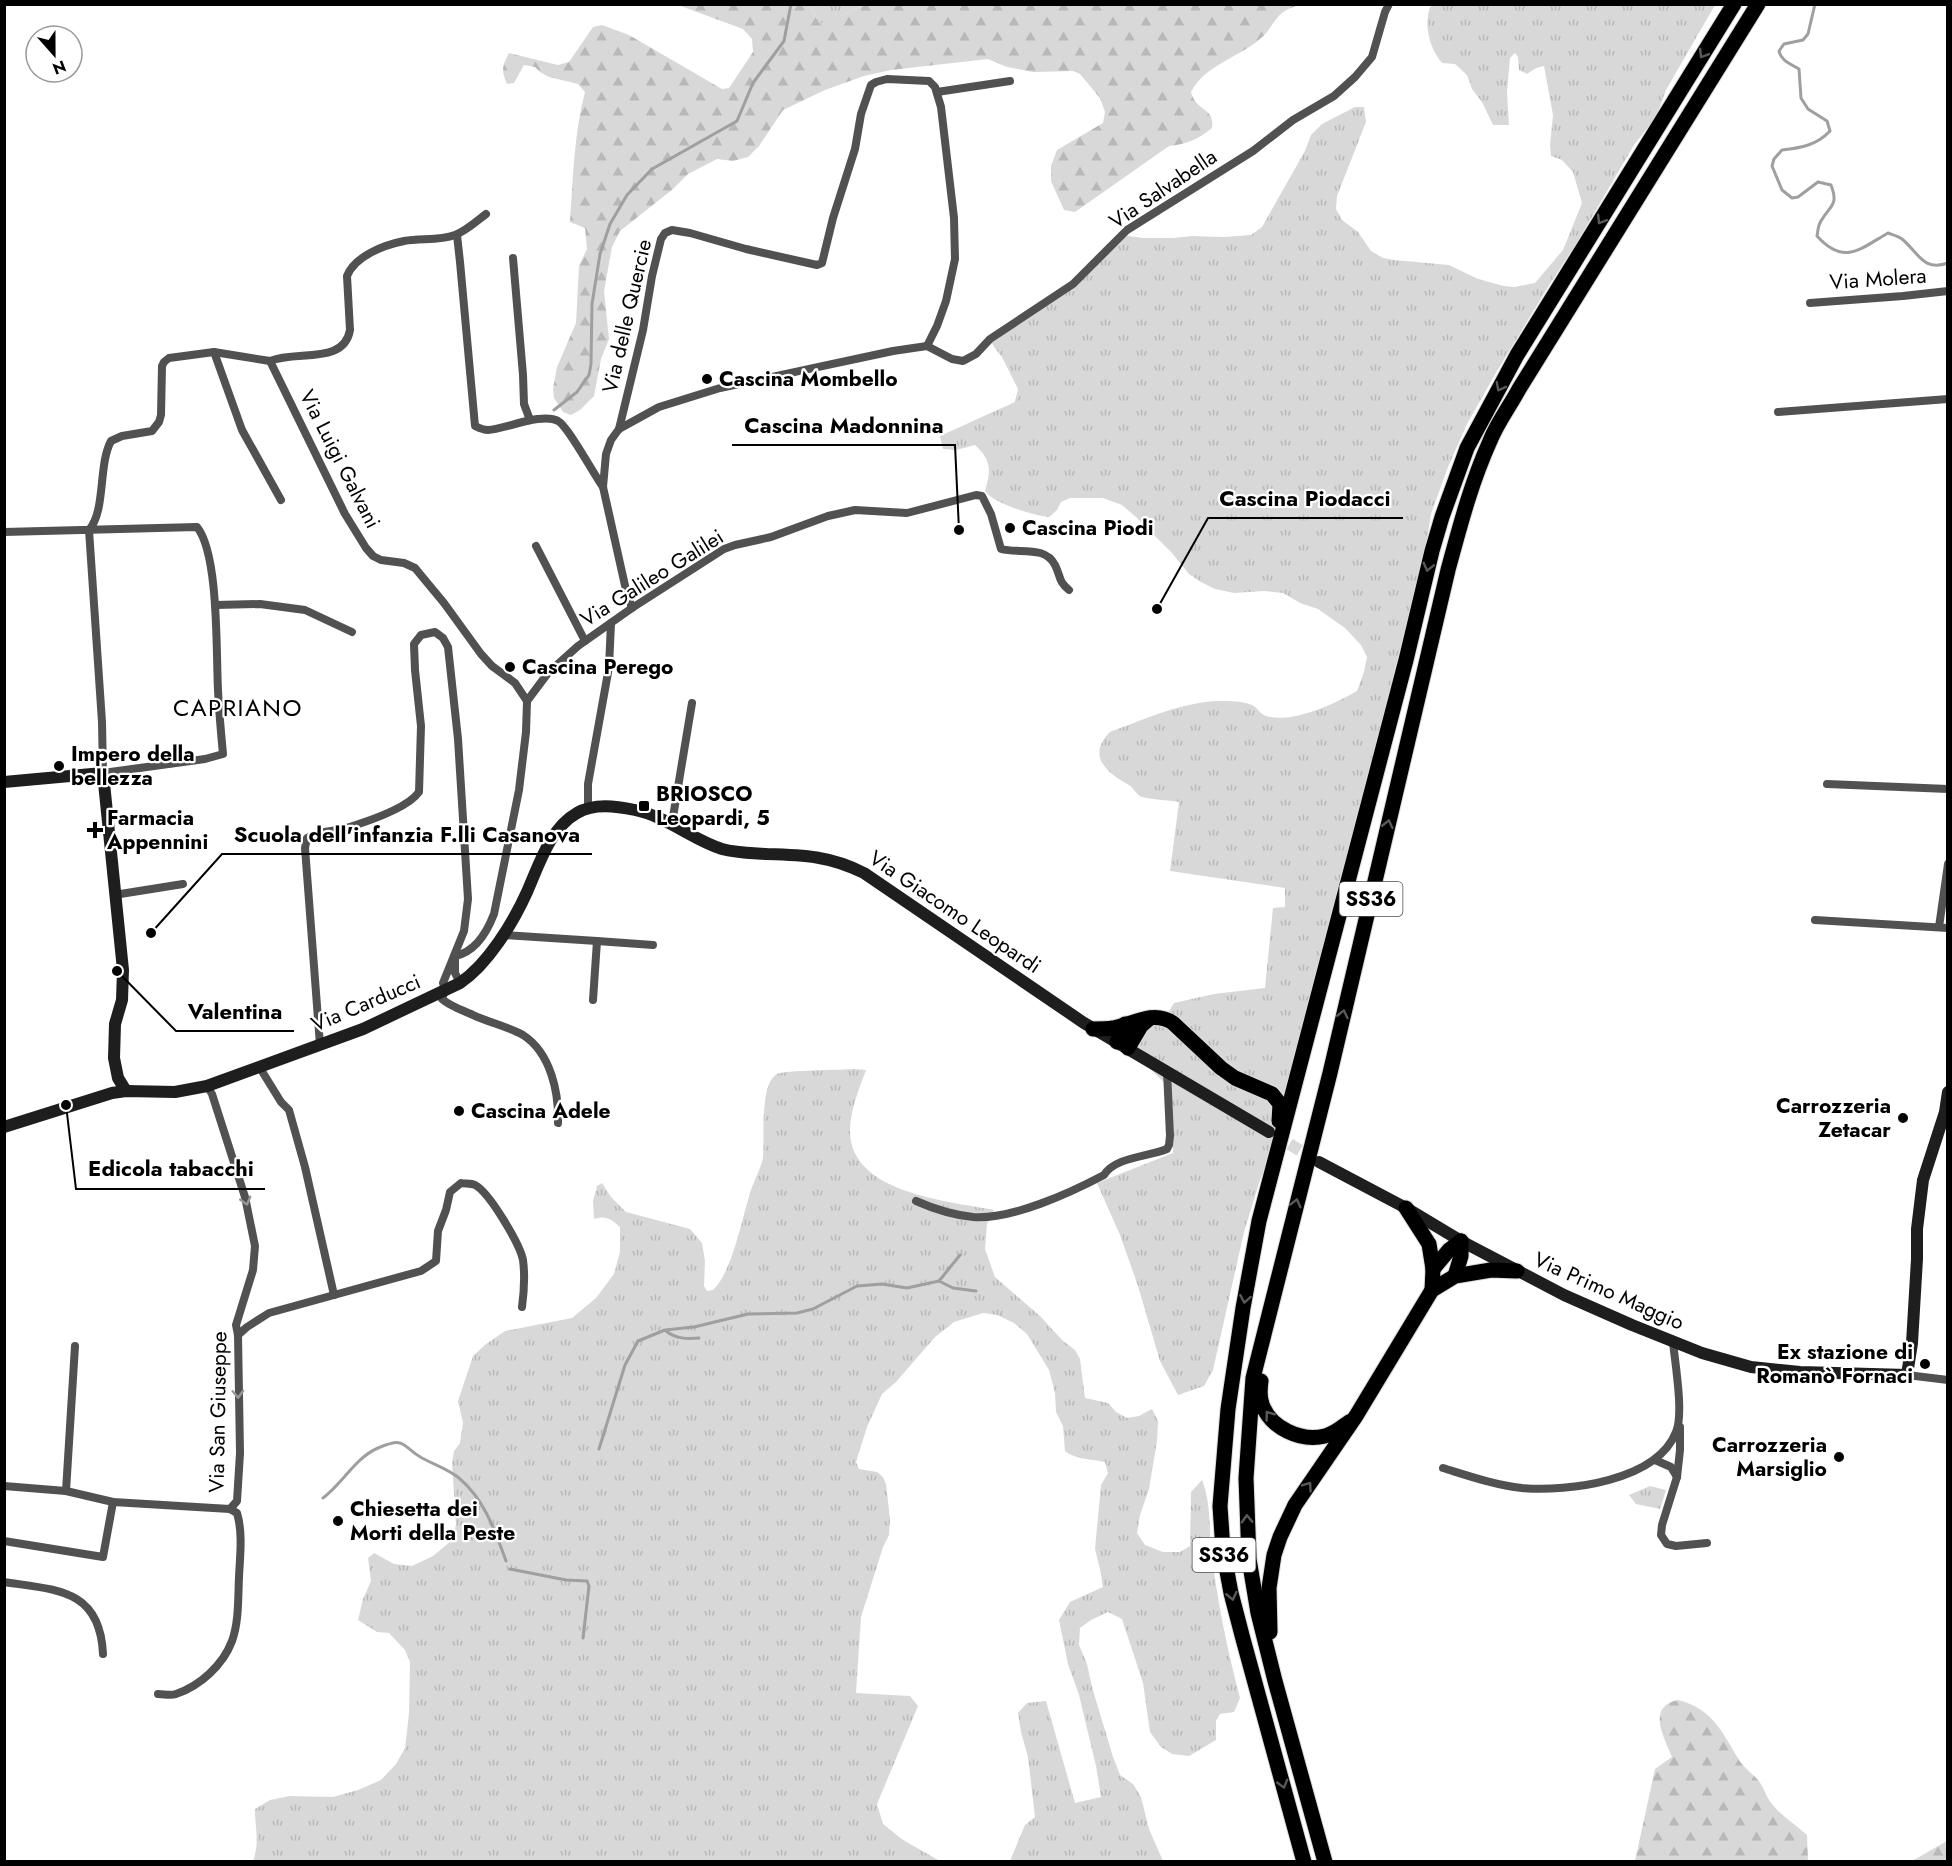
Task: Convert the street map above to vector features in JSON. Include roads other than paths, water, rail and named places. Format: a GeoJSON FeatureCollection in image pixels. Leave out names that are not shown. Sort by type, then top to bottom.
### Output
{"type":"FeatureCollection","features":[{"type":"Feature","properties":{"kind":"highway","name":"SS36"},"geometry":{"type":"LineString","coordinates":[[1304,1862],[1231,1593],[1223,1550],[1220,1506],[1228,1409],[1255,1241],[1326,960],[1406,660],[1432,551],[1467,448],[1517,355],[1734,4]]}},
{"type":"Feature","properties":{"kind":"highway","name":"SS36"},"geometry":{"type":"LineString","coordinates":[[1325,1862],[1275,1681],[1258,1613],[1249,1559],[1246,1478],[1253,1378],[1330,1072],[1448,570],[1477,473],[1490,439],[1519,389],[1758,4]]}},
{"type":"Feature","properties":{"kind":"highway"},"geometry":{"type":"LineString","coordinates":[[1263,1089],[1279,1085],[1290,1075],[1312,992],[1326,960]]}},
{"type":"Feature","properties":{"kind":"highway"},"geometry":{"type":"LineString","coordinates":[[1089,1026],[1112,1028],[1150,1018],[1165,1018],[1221,1068],[1276,1098],[1280,1109],[1257,1211],[1255,1241]]}},
{"type":"Feature","properties":{"kind":"highway"},"geometry":{"type":"LineString","coordinates":[[1123,1045],[1150,1018]]}},
{"type":"Feature","properties":{"kind":"highway"},"geometry":{"type":"LineString","coordinates":[[1123,1045],[1125,1024]]}},
{"type":"Feature","properties":{"kind":"highway"},"geometry":{"type":"LineString","coordinates":[[1406,1208],[1429,1244],[1433,1269],[1432,1290]]}},
{"type":"Feature","properties":{"kind":"highway"},"geometry":{"type":"LineString","coordinates":[[1289,1232],[1281,1289],[1261,1375],[1262,1405],[1268,1416],[1279,1426],[1292,1434],[1307,1437],[1324,1436],[1339,1430],[1356,1416]]}},
{"type":"Feature","properties":{"kind":"highway"},"geometry":{"type":"LineString","coordinates":[[1433,1269],[1449,1250],[1461,1241]]}},
{"type":"Feature","properties":{"kind":"highway"},"geometry":{"type":"LineString","coordinates":[[1455,1276],[1461,1256],[1461,1241]]}},
{"type":"Feature","properties":{"kind":"highway"},"geometry":{"type":"LineString","coordinates":[[1320,1845],[1312,1799],[1270,1631],[1269,1588],[1274,1556],[1280,1537],[1295,1505],[1356,1416],[1432,1290],[1455,1276],[1491,1270],[1517,1271]]}},
{"type":"Feature","properties":{"kind":"street","name":"Via Salvabella"},"geometry":{"type":"LineString","coordinates":[[927,346],[952,359],[963,361],[975,354],[990,339],[1073,284],[1127,230],[1253,151],[1293,120],[1334,96],[1372,57],[1389,4]]}},
{"type":"Feature","properties":{"kind":"street","name":"Via delle Quercie"},"geometry":{"type":"LineString","coordinates":[[619,429],[643,330],[652,276],[661,240],[665,233],[672,230],[690,233],[746,249],[817,265],[822,263],[833,218],[855,149],[861,114],[871,85],[887,79],[920,79],[929,81],[937,92]]}},
{"type":"Feature","properties":{"kind":"street"},"geometry":{"type":"LineString","coordinates":[[632,608],[603,487],[606,454],[611,440],[619,429],[659,407],[720,388],[893,351],[927,346],[946,301],[955,259],[949,171],[937,92],[1010,81]]}},
{"type":"Feature","properties":{"kind":"street"},"geometry":{"type":"LineString","coordinates":[[126,1091],[118,1078],[114,1058],[115,1024],[122,1000],[123,970],[103,773],[102,722],[89,530],[97,514],[106,454],[111,441],[122,436],[152,431],[159,422],[162,366],[170,358],[214,352],[270,361],[328,353],[342,348],[350,330],[347,276],[350,270],[366,256],[383,247],[405,241],[456,235],[486,214]]}},
{"type":"Feature","properties":{"kind":"street"},"geometry":{"type":"LineString","coordinates":[[456,235],[474,426],[487,430],[530,420],[558,421],[568,432],[603,487]]}},
{"type":"Feature","properties":{"kind":"street"},"geometry":{"type":"LineString","coordinates":[[513,258],[524,404],[530,420]]}},
{"type":"Feature","properties":{"kind":"street","name":"Via Molera"},"geometry":{"type":"LineString","coordinates":[[1810,303],[1947,291]]}},
{"type":"Feature","properties":{"kind":"street"},"geometry":{"type":"LineString","coordinates":[[214,352],[242,430],[281,500]]}},
{"type":"Feature","properties":{"kind":"street","name":"Via Luigi Galvani"},"geometry":{"type":"LineString","coordinates":[[270,361],[345,514],[366,548],[381,560],[415,568],[481,654],[514,683],[527,701]]}},
{"type":"Feature","properties":{"kind":"street"},"geometry":{"type":"LineString","coordinates":[[1778,412],[1947,399]]}},
{"type":"Feature","properties":{"kind":"street","name":"Via Galileo Galilei"},"geometry":{"type":"LineString","coordinates":[[527,701],[566,655],[632,608],[705,561],[735,545],[771,537],[819,519],[855,510],[907,513],[976,495],[982,496],[1001,549],[1044,554],[1056,567],[1061,584],[1069,590]]}},
{"type":"Feature","properties":{"kind":"street"},"geometry":{"type":"LineString","coordinates":[[4,532],[197,526],[208,548],[215,605],[223,754],[205,759],[103,773],[4,782]]}},
{"type":"Feature","properties":{"kind":"street"},"geometry":{"type":"LineString","coordinates":[[536,546],[585,641]]}},
{"type":"Feature","properties":{"kind":"street"},"geometry":{"type":"LineString","coordinates":[[215,605],[260,604],[305,610],[352,632]]}},
{"type":"Feature","properties":{"kind":"street"},"geometry":{"type":"LineString","coordinates":[[588,808],[588,784],[609,667],[612,622]]}},
{"type":"Feature","properties":{"kind":"street"},"geometry":{"type":"LineString","coordinates":[[320,1045],[304,848],[307,838],[314,833],[342,829],[393,811],[414,800],[419,792],[421,726],[414,644],[421,635],[435,632],[448,647],[458,739],[467,882],[466,923],[443,983],[445,990],[442,999],[489,1022],[512,1030],[533,1043],[549,1068],[555,1086],[559,1104],[558,1123]]}},
{"type":"Feature","properties":{"kind":"street"},"geometry":{"type":"LineString","coordinates":[[455,956],[467,953],[476,945],[487,930],[494,914],[519,790],[527,701]]}},
{"type":"Feature","properties":{"kind":"street"},"geometry":{"type":"LineString","coordinates":[[672,823],[692,703]]}},
{"type":"Feature","properties":{"kind":"street"},"geometry":{"type":"LineString","coordinates":[[1827,784],[1947,789]]}},
{"type":"Feature","properties":{"kind":"street","name":"Via Giacomo Leopardi"},"geometry":{"type":"LineString","coordinates":[[588,808],[607,806],[636,810],[672,823],[700,840],[733,852],[823,858],[845,863],[864,873],[1089,1026],[1269,1132]]}},
{"type":"Feature","properties":{"kind":"street","name":"Via Carducci"},"geometry":{"type":"LineString","coordinates":[[4,1127],[112,1093],[175,1092],[207,1086],[363,1029],[460,983],[476,971],[503,935],[521,905],[550,842],[558,830],[577,813],[588,808]]}},
{"type":"Feature","properties":{"kind":"street"},"geometry":{"type":"LineString","coordinates":[[1815,920],[1943,928],[1947,864]]}},
{"type":"Feature","properties":{"kind":"street"},"geometry":{"type":"LineString","coordinates":[[114,895],[183,884]]}},
{"type":"Feature","properties":{"kind":"street"},"geometry":{"type":"LineString","coordinates":[[503,935],[653,945]]}},
{"type":"Feature","properties":{"kind":"street"},"geometry":{"type":"LineString","coordinates":[[592,1000],[597,941]]}},
{"type":"Feature","properties":{"kind":"street"},"geometry":{"type":"LineString","coordinates":[[455,956],[455,973],[460,983]]}},
{"type":"Feature","properties":{"kind":"street"},"geometry":{"type":"LineString","coordinates":[[260,1068],[281,1102],[290,1110],[334,1295]]}},
{"type":"Feature","properties":{"kind":"street"},"geometry":{"type":"LineString","coordinates":[[916,1201],[930,1207],[974,1217],[998,1216],[1051,1200],[1104,1175],[1108,1168],[1167,1149],[1170,1136],[1167,1071]]}},
{"type":"Feature","properties":{"kind":"street","name":"Via San Giuseppe"},"geometry":{"type":"LineString","coordinates":[[4,1486],[66,1491],[113,1502],[230,1509],[237,1501],[240,1454],[236,1325],[253,1270],[255,1246],[246,1197],[207,1086]]}},
{"type":"Feature","properties":{"kind":"street"},"geometry":{"type":"LineString","coordinates":[[1947,1092],[1945,1112],[1921,1193],[1917,1229],[1912,1343],[1907,1375],[1947,1380]]}},
{"type":"Feature","properties":{"kind":"street","name":"Via Primo Maggio"},"geometry":{"type":"LineString","coordinates":[[1319,1162],[1517,1271],[1632,1325],[1702,1353],[1751,1367],[1800,1372],[1907,1375]]}},
{"type":"Feature","properties":{"kind":"street"},"geometry":{"type":"LineString","coordinates":[[238,1335],[269,1313],[421,1271],[436,1261],[438,1231],[450,1192],[461,1183],[475,1185],[493,1205],[518,1246],[524,1273],[522,1307]]}},
{"type":"Feature","properties":{"kind":"street"},"geometry":{"type":"LineString","coordinates":[[1673,1342],[1680,1417],[1680,1450],[1677,1477],[1661,1534],[1666,1544],[1676,1546],[1707,1542]]}},
{"type":"Feature","properties":{"kind":"street"},"geometry":{"type":"LineString","coordinates":[[66,1491],[75,1346]]}},
{"type":"Feature","properties":{"kind":"street"},"geometry":{"type":"LineString","coordinates":[[1443,1468],[1485,1481],[1521,1488],[1558,1489],[1593,1484],[1632,1472],[1655,1460],[1676,1433],[1680,1417]]}},
{"type":"Feature","properties":{"kind":"street"},"geometry":{"type":"LineString","coordinates":[[1655,1460],[1671,1467],[1677,1477]]}},
{"type":"Feature","properties":{"kind":"street"},"geometry":{"type":"LineString","coordinates":[[4,1542],[103,1557],[113,1502]]}},
{"type":"Feature","properties":{"kind":"street"},"geometry":{"type":"LineString","coordinates":[[158,1694],[175,1695],[204,1680],[232,1642],[237,1614],[241,1538],[237,1513],[230,1509]]}},
{"type":"Feature","properties":{"kind":"street"},"geometry":{"type":"LineString","coordinates":[[4,1582],[67,1594],[84,1603],[96,1618],[102,1637],[103,1654]]}},
{"type":"Feature","properties":{"kind":"waterway"},"geometry":{"type":"LineString","coordinates":[[554,410],[577,392],[589,375],[592,304],[600,254],[610,224],[627,195],[652,169],[737,121],[753,83],[784,41],[791,4]]}},
{"type":"Feature","properties":{"kind":"waterway"},"geometry":{"type":"LineString","coordinates":[[1815,4],[1808,34],[1803,40],[1784,44],[1779,51],[1784,60],[1799,69],[1801,98],[1808,109],[1827,121],[1830,131],[1820,140],[1808,145],[1782,150],[1774,159],[1772,166],[1782,190],[1792,198],[1798,197],[1818,182],[1831,185],[1834,201],[1820,223],[1817,236],[1836,250],[1852,252],[1888,233],[1902,239],[1927,263],[1933,265],[1948,263]]}},
{"type":"Feature","properties":{"kind":"waterway"},"geometry":{"type":"LineString","coordinates":[[939,1281],[960,1255]]}},
{"type":"Feature","properties":{"kind":"waterway"},"geometry":{"type":"LineString","coordinates":[[599,1449],[625,1365],[638,1341],[665,1330],[694,1327],[748,1314],[797,1313],[813,1309],[857,1286],[882,1284],[907,1288],[939,1281],[953,1288],[976,1291]]}},
{"type":"Feature","properties":{"kind":"waterway"},"geometry":{"type":"LineString","coordinates":[[666,1331],[682,1338],[699,1338]]}},
{"type":"Feature","properties":{"kind":"waterway"},"geometry":{"type":"LineString","coordinates":[[323,1498],[370,1452],[387,1444],[403,1444],[415,1454],[455,1475],[476,1496],[498,1538],[506,1561]]}},
{"type":"Feature","properties":{"kind":"waterway"},"geometry":{"type":"LineString","coordinates":[[510,1569],[566,1580],[587,1581],[589,1586],[583,1638]]}},
{"type":"Feature","properties":{"kind":"tunnel"},"geometry":{"type":"LineString","coordinates":[[1274,1135],[1316,1160]]}},
{"type":"Feature","properties":{"kind":"place","name":"Cascina Mombello"},"geometry":{"type":"Point","coordinates":[707,379]}},
{"type":"Feature","properties":{"kind":"place","name":"Cascina Piodi"},"geometry":{"type":"Point","coordinates":[1010,528]}},
{"type":"Feature","properties":{"kind":"place","name":"Cascina Madonnina"},"geometry":{"type":"Point","coordinates":[959,530]}},
{"type":"Feature","properties":{"kind":"place","name":"Cascina Piodacci"},"geometry":{"type":"Point","coordinates":[1157,609]}},
{"type":"Feature","properties":{"kind":"place","name":"Cascina Perego"},"geometry":{"type":"Point","coordinates":[510,667]}},
{"type":"Feature","properties":{"kind":"place","name":"Impero della bellezza"},"geometry":{"type":"Point","coordinates":[59,766]}},
{"type":"Feature","properties":{"kind":"place","name":"BRIOSCO Leopardi, 5"},"geometry":{"type":"Point","coordinates":[644,806]}},
{"type":"Feature","properties":{"kind":"place","name":"Farmacia Appennini"},"geometry":{"type":"Point","coordinates":[95,830]}},
{"type":"Feature","properties":{"kind":"place","name":"Scuola dell'infanzia F.lli Casanova"},"geometry":{"type":"Point","coordinates":[151,933]}},
{"type":"Feature","properties":{"kind":"place","name":"Valentina"},"geometry":{"type":"Point","coordinates":[117,971]}},
{"type":"Feature","properties":{"kind":"place","name":"Edicola tabacchi"},"geometry":{"type":"Point","coordinates":[66,1105]}},
{"type":"Feature","properties":{"kind":"place","name":"Cascina Adele"},"geometry":{"type":"Point","coordinates":[459,1111]}},
{"type":"Feature","properties":{"kind":"place","name":"Carrozzeria Zetacar"},"geometry":{"type":"Point","coordinates":[1903,1118]}},
{"type":"Feature","properties":{"kind":"place","name":"Ex stazione di Romanò Fornaci"},"geometry":{"type":"Point","coordinates":[1925,1364]}},
{"type":"Feature","properties":{"kind":"place","name":"Carrozzeria Marsiglio"},"geometry":{"type":"Point","coordinates":[1839,1457]}},
{"type":"Feature","properties":{"kind":"place","name":"Chiesetta dei Morti della Peste"},"geometry":{"type":"Point","coordinates":[338,1521]}},
{"type":"Feature","properties":{"kind":"district","name":"CAPRIANO"},"geometry":{"type":"Point","coordinates":[238,708]}}]}
